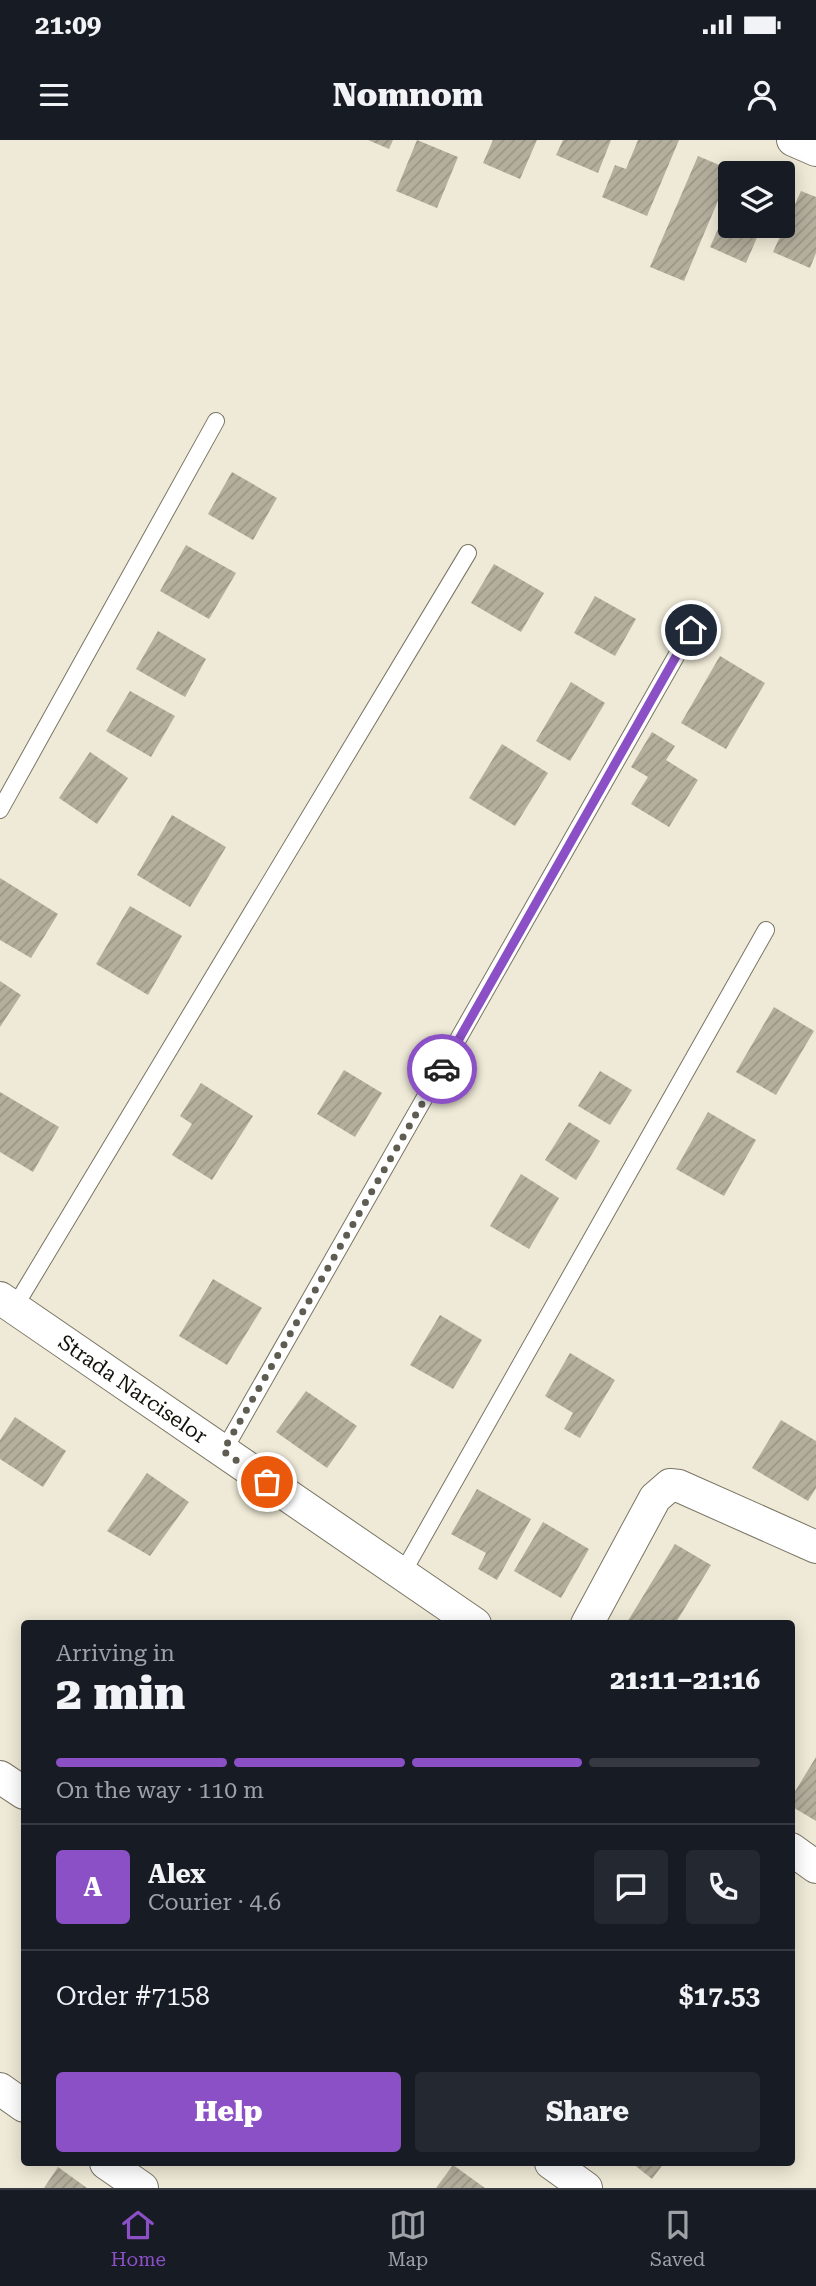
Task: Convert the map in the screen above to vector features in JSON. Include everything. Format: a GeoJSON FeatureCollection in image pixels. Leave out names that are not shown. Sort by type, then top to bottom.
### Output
{"type":"FeatureCollection","features":[{"type":"Feature","properties":{"kind":"street"},"geometry":{"type":"LineString","coordinates":[[793,140],[816,150]]}},
{"type":"Feature","properties":{"kind":"street","name":"Strada Narciselor"},"geometry":{"type":"LineString","coordinates":[[7,1303],[468,1620]]}},
{"type":"Feature","properties":{"kind":"street"},"geometry":{"type":"LineString","coordinates":[[589,1620],[655,1499],[670,1485],[679,1486],[816,1547]]}},
{"type":"Feature","properties":{"kind":"street"},"geometry":{"type":"LineString","coordinates":[[0,1777],[21,1791]]}},
{"type":"Feature","properties":{"kind":"street"},"geometry":{"type":"LineString","coordinates":[[795,1852],[816,1867]]}},
{"type":"Feature","properties":{"kind":"street"},"geometry":{"type":"LineString","coordinates":[[0,2089],[21,2104]]}},
{"type":"Feature","properties":{"kind":"street"},"geometry":{"type":"LineString","coordinates":[[110,2166],[142,2188]]}},
{"type":"Feature","properties":{"kind":"street"},"geometry":{"type":"LineString","coordinates":[[555,2166],[586,2188]]}},
{"type":"Feature","properties":{"kind":"lane"},"geometry":{"type":"LineString","coordinates":[[0,810],[216,421]]}},
{"type":"Feature","properties":{"kind":"lane"},"geometry":{"type":"LineString","coordinates":[[7,1303],[468,552]]}},
{"type":"Feature","properties":{"kind":"lane"},"geometry":{"type":"LineString","coordinates":[[223,1451],[691,630]]}},
{"type":"Feature","properties":{"kind":"lane"},"geometry":{"type":"LineString","coordinates":[[402,1574],[766,930]]}},
{"type":"Feature","properties":{"kind":"building"},"geometry":{"type":"Polygon","coordinates":[[[368,140],[393,140],[389,149],[368,140]]]}},
{"type":"Feature","properties":{"kind":"building"},"geometry":{"type":"Polygon","coordinates":[[[417,140],[458,157],[437,208],[396,191],[417,140]]]}},
{"type":"Feature","properties":{"kind":"building"},"geometry":{"type":"Polygon","coordinates":[[[493,140],[537,140],[520,179],[483,163],[493,140]]]}},
{"type":"Feature","properties":{"kind":"building"},"geometry":{"type":"Polygon","coordinates":[[[563,140],[611,140],[598,173],[556,155],[563,140]]]}},
{"type":"Feature","properties":{"kind":"building"},"geometry":{"type":"Polygon","coordinates":[[[638,140],[679,140],[647,216],[602,197],[615,165],[626,169],[638,140]]]}},
{"type":"Feature","properties":{"kind":"building"},"geometry":{"type":"Polygon","coordinates":[[[698,156],[718,164],[718,201],[684,281],[650,267],[698,156]]]}},
{"type":"Feature","properties":{"kind":"building"},"geometry":{"type":"Polygon","coordinates":[[[801,191],[816,197],[816,253],[810,268],[773,252],[779,238],[795,238],[795,204],[801,191]]]}},
{"type":"Feature","properties":{"kind":"building"},"geometry":{"type":"Polygon","coordinates":[[[718,229],[718,238],[757,238],[746,263],[710,247],[718,229]]]}},
{"type":"Feature","properties":{"kind":"building"},"geometry":{"type":"Polygon","coordinates":[[[232,472],[277,498],[253,540],[208,514],[232,472]]]}},
{"type":"Feature","properties":{"kind":"building"},"geometry":{"type":"Polygon","coordinates":[[[186,545],[236,573],[209,619],[160,591],[186,545]]]}},
{"type":"Feature","properties":{"kind":"building"},"geometry":{"type":"Polygon","coordinates":[[[494,564],[544,593],[521,632],[471,603],[494,564]]]}},
{"type":"Feature","properties":{"kind":"building"},"geometry":{"type":"Polygon","coordinates":[[[595,596],[636,619],[615,656],[574,633],[595,596]]]}},
{"type":"Feature","properties":{"kind":"building"},"geometry":{"type":"Polygon","coordinates":[[[158,631],[206,659],[185,697],[136,669],[158,631]]]}},
{"type":"Feature","properties":{"kind":"building"},"geometry":{"type":"Polygon","coordinates":[[[720,656],[765,683],[726,749],[681,723],[720,656]]]}},
{"type":"Feature","properties":{"kind":"building"},"geometry":{"type":"Polygon","coordinates":[[[571,682],[605,703],[570,761],[536,741],[571,682]]]}},
{"type":"Feature","properties":{"kind":"building"},"geometry":{"type":"Polygon","coordinates":[[[130,691],[175,716],[151,757],[106,731],[130,691]]]}},
{"type":"Feature","properties":{"kind":"building"},"geometry":{"type":"Polygon","coordinates":[[[652,732],[675,746],[666,760],[698,780],[669,827],[631,804],[648,777],[631,767],[652,732]]]}},
{"type":"Feature","properties":{"kind":"building"},"geometry":{"type":"Polygon","coordinates":[[[502,744],[548,773],[515,826],[469,798],[502,744]]]}},
{"type":"Feature","properties":{"kind":"building"},"geometry":{"type":"Polygon","coordinates":[[[90,752],[128,778],[97,824],[59,798],[90,752]]]}},
{"type":"Feature","properties":{"kind":"building"},"geometry":{"type":"Polygon","coordinates":[[[172,815],[226,847],[190,907],[137,875],[172,815]]]}},
{"type":"Feature","properties":{"kind":"building"},"geometry":{"type":"Polygon","coordinates":[[[0,878],[58,914],[31,958],[0,940],[0,878]]]}},
{"type":"Feature","properties":{"kind":"building"},"geometry":{"type":"Polygon","coordinates":[[[130,906],[182,936],[148,995],[96,964],[130,906]]]}},
{"type":"Feature","properties":{"kind":"building"},"geometry":{"type":"Polygon","coordinates":[[[0,981],[21,995],[0,1027],[0,981]]]}},
{"type":"Feature","properties":{"kind":"building"},"geometry":{"type":"Polygon","coordinates":[[[774,1007],[814,1031],[776,1095],[736,1072],[774,1007]]]}},
{"type":"Feature","properties":{"kind":"building"},"geometry":{"type":"Polygon","coordinates":[[[344,1070],[382,1093],[355,1137],[317,1114],[344,1070]]]}},
{"type":"Feature","properties":{"kind":"building"},"geometry":{"type":"Polygon","coordinates":[[[600,1071],[632,1090],[610,1125],[578,1106],[600,1071]]]}},
{"type":"Feature","properties":{"kind":"building"},"geometry":{"type":"Polygon","coordinates":[[[201,1083],[253,1116],[212,1180],[172,1155],[192,1124],[180,1116],[201,1083]]]}},
{"type":"Feature","properties":{"kind":"building"},"geometry":{"type":"Polygon","coordinates":[[[0,1092],[59,1127],[33,1172],[0,1152],[0,1092]]]}},
{"type":"Feature","properties":{"kind":"building"},"geometry":{"type":"Polygon","coordinates":[[[708,1112],[756,1140],[724,1196],[676,1169],[708,1112]]]}},
{"type":"Feature","properties":{"kind":"building"},"geometry":{"type":"Polygon","coordinates":[[[569,1122],[600,1141],[576,1180],[545,1160],[569,1122]]]}},
{"type":"Feature","properties":{"kind":"building"},"geometry":{"type":"Polygon","coordinates":[[[521,1174],[559,1198],[529,1249],[490,1226],[521,1174]]]}},
{"type":"Feature","properties":{"kind":"building"},"geometry":{"type":"Polygon","coordinates":[[[213,1279],[262,1308],[227,1365],[179,1336],[213,1279]]]}},
{"type":"Feature","properties":{"kind":"building"},"geometry":{"type":"Polygon","coordinates":[[[440,1315],[482,1340],[453,1389],[410,1365],[440,1315]]]}},
{"type":"Feature","properties":{"kind":"building"},"geometry":{"type":"Polygon","coordinates":[[[570,1353],[615,1380],[580,1438],[564,1429],[573,1413],[545,1396],[570,1353]]]}},
{"type":"Feature","properties":{"kind":"building"},"geometry":{"type":"Polygon","coordinates":[[[306,1391],[357,1426],[327,1468],[276,1432],[306,1391]]]}},
{"type":"Feature","properties":{"kind":"building"},"geometry":{"type":"Polygon","coordinates":[[[15,1417],[66,1451],[43,1487],[0,1459],[0,1440],[15,1417]]]}},
{"type":"Feature","properties":{"kind":"building"},"geometry":{"type":"Polygon","coordinates":[[[781,1420],[816,1441],[816,1488],[808,1501],[752,1468],[781,1420]]]}},
{"type":"Feature","properties":{"kind":"building"},"geometry":{"type":"Polygon","coordinates":[[[147,1473],[189,1502],[150,1556],[107,1531],[147,1473]]]}},
{"type":"Feature","properties":{"kind":"building"},"geometry":{"type":"Polygon","coordinates":[[[477,1489],[531,1519],[497,1580],[478,1569],[486,1553],[451,1534],[477,1489]]]}},
{"type":"Feature","properties":{"kind":"building"},"geometry":{"type":"Polygon","coordinates":[[[543,1522],[589,1549],[561,1598],[514,1571],[543,1522]]]}},
{"type":"Feature","properties":{"kind":"building"},"geometry":{"type":"Polygon","coordinates":[[[675,1544],[711,1565],[677,1620],[628,1620],[675,1544]]]}},
{"type":"Feature","properties":{"kind":"building"},"geometry":{"type":"Polygon","coordinates":[[[816,1757],[816,1821],[795,1808],[795,1791],[816,1757]]]}},
{"type":"Feature","properties":{"kind":"building"},"geometry":{"type":"Polygon","coordinates":[[[454,2166],[485,2188],[436,2188],[454,2166]]]}},
{"type":"Feature","properties":{"kind":"building"},"geometry":{"type":"Polygon","coordinates":[[[636,2166],[662,2166],[652,2179],[636,2166]]]}},
{"type":"Feature","properties":{"kind":"building"},"geometry":{"type":"Polygon","coordinates":[[[58,2167],[87,2188],[44,2188],[58,2167]]]}},
{"type":"Feature","properties":{"kind":"way so far"},"geometry":{"type":"LineString","coordinates":[[267,1482],[223,1451],[442,1069]]}},
{"type":"Feature","properties":{"kind":"route"},"geometry":{"type":"LineString","coordinates":[[442,1069],[691,630]]}}]}
